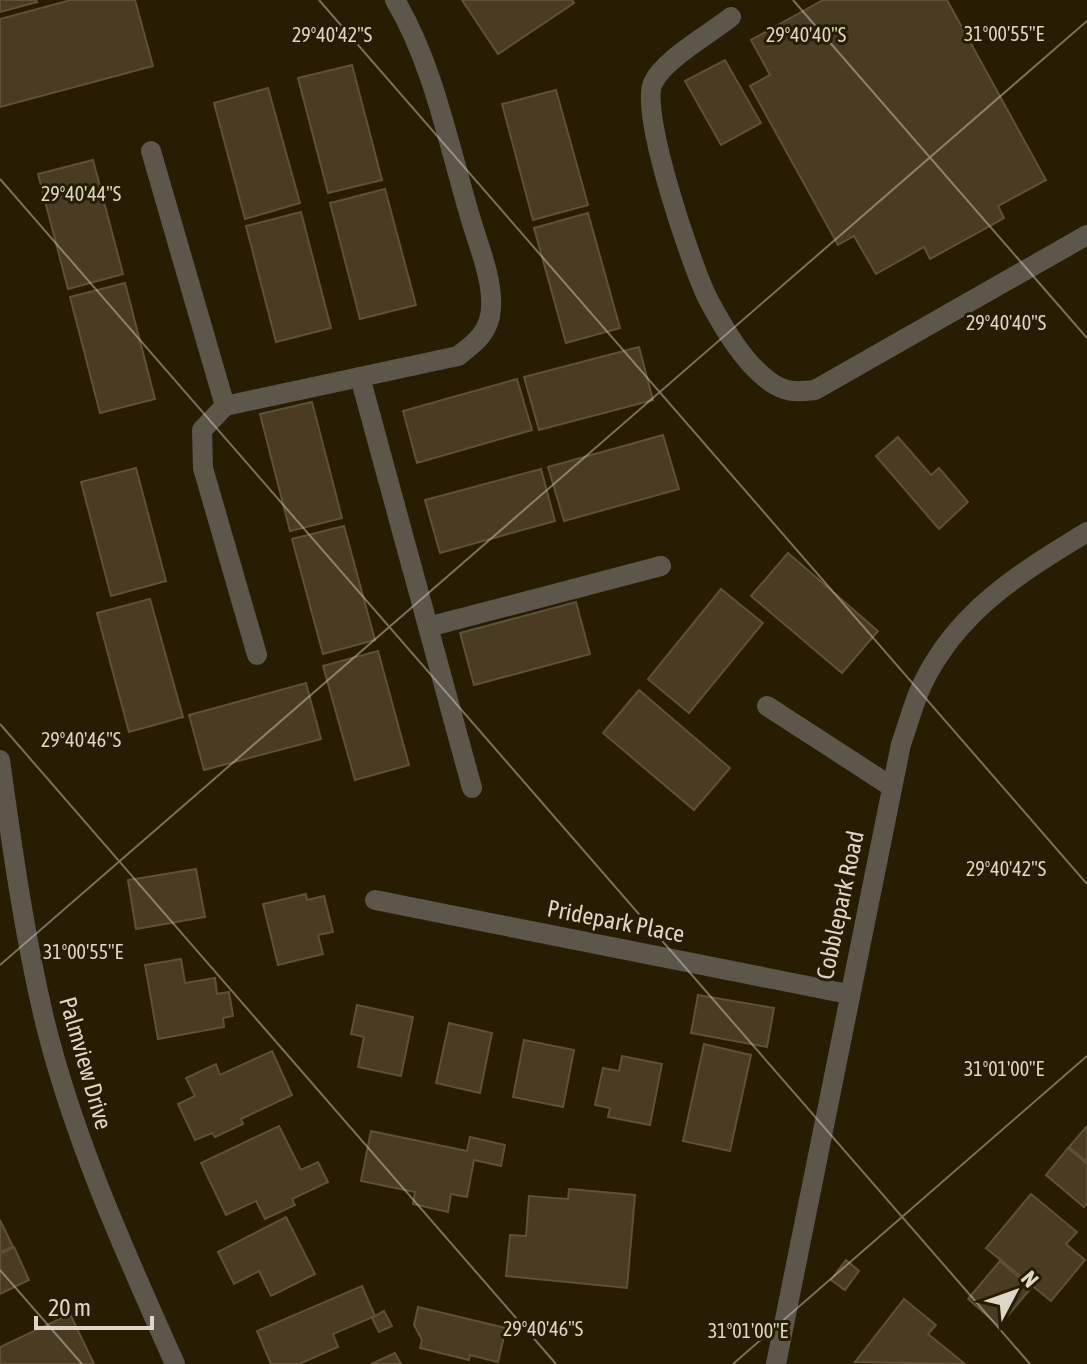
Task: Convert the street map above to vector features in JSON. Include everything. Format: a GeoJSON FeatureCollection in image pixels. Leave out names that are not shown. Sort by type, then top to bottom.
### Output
{"type":"FeatureCollection","features":[{"type":"Feature","properties":{"kind":"street"},"geometry":{"type":"LineString","coordinates":[[257,655],[200,450],[202,430],[225,406],[458,356],[479,340],[491,307],[487,279],[434,91],[395,0]]}},
{"type":"Feature","properties":{"kind":"street"},"geometry":{"type":"LineString","coordinates":[[731,17],[663,69],[652,83],[651,109],[678,220],[708,298],[744,356],[769,381],[789,392],[815,390],[1087,235]]}},
{"type":"Feature","properties":{"kind":"street"},"geometry":{"type":"LineString","coordinates":[[151,151],[225,406]]}},
{"type":"Feature","properties":{"kind":"street"},"geometry":{"type":"LineString","coordinates":[[360,377],[472,788]]}},
{"type":"Feature","properties":{"kind":"street","name":"Cobblepark Road"},"geometry":{"type":"LineString","coordinates":[[776,1364],[848,994],[901,744],[921,686],[944,646],[968,616],[1005,582],[1087,532]]}},
{"type":"Feature","properties":{"kind":"street"},"geometry":{"type":"LineString","coordinates":[[428,627],[661,566]]}},
{"type":"Feature","properties":{"kind":"street"},"geometry":{"type":"LineString","coordinates":[[767,706],[892,787]]}},
{"type":"Feature","properties":{"kind":"street","name":"Palmview Drive"},"geometry":{"type":"LineString","coordinates":[[0,760],[20,905],[53,1050],[93,1170],[175,1364]]}},
{"type":"Feature","properties":{"kind":"street","name":"Pridepark Place"},"geometry":{"type":"LineString","coordinates":[[375,900],[848,994]]}},
{"type":"Feature","properties":{"kind":"building"},"geometry":{"type":"Polygon","coordinates":[[[0,0],[36,0],[37,2],[0,12],[0,0]]]}},
{"type":"Feature","properties":{"kind":"building"},"geometry":{"type":"Polygon","coordinates":[[[71,0],[135,0],[153,66],[0,107],[0,19],[71,0]]]}},
{"type":"Feature","properties":{"kind":"building"},"geometry":{"type":"Polygon","coordinates":[[[462,0],[572,0],[574,3],[498,54],[462,0]]]}},
{"type":"Feature","properties":{"kind":"building"},"geometry":{"type":"Polygon","coordinates":[[[823,0],[947,0],[1046,180],[998,206],[1004,218],[930,259],[924,247],[876,274],[854,236],[838,245],[750,86],[770,75],[751,40],[823,0]]]}},
{"type":"Feature","properties":{"kind":"building"},"geometry":{"type":"Polygon","coordinates":[[[725,60],[761,123],[721,145],[685,81],[725,60]]]}},
{"type":"Feature","properties":{"kind":"building"},"geometry":{"type":"Polygon","coordinates":[[[352,65],[382,180],[328,193],[298,78],[352,65]]]}},
{"type":"Feature","properties":{"kind":"building"},"geometry":{"type":"Polygon","coordinates":[[[268,88],[300,203],[245,219],[214,103],[268,88]]]}},
{"type":"Feature","properties":{"kind":"building"},"geometry":{"type":"Polygon","coordinates":[[[556,90],[588,205],[533,220],[502,104],[556,90]]]}},
{"type":"Feature","properties":{"kind":"building"},"geometry":{"type":"Polygon","coordinates":[[[93,160],[123,274],[68,289],[38,174],[93,160]]]}},
{"type":"Feature","properties":{"kind":"building"},"geometry":{"type":"Polygon","coordinates":[[[385,189],[416,305],[360,319],[330,203],[385,189]]]}},
{"type":"Feature","properties":{"kind":"building"},"geometry":{"type":"Polygon","coordinates":[[[301,212],[331,328],[276,342],[246,226],[301,212]]]}},
{"type":"Feature","properties":{"kind":"building"},"geometry":{"type":"Polygon","coordinates":[[[588,213],[620,328],[566,343],[534,228],[588,213]]]}},
{"type":"Feature","properties":{"kind":"building"},"geometry":{"type":"Polygon","coordinates":[[[125,283],[155,399],[100,413],[70,297],[125,283]]]}},
{"type":"Feature","properties":{"kind":"building"},"geometry":{"type":"Polygon","coordinates":[[[639,347],[653,400],[539,430],[524,377],[639,347]]]}},
{"type":"Feature","properties":{"kind":"building"},"geometry":{"type":"Polygon","coordinates":[[[517,379],[532,430],[417,463],[403,411],[517,379]]]}},
{"type":"Feature","properties":{"kind":"building"},"geometry":{"type":"Polygon","coordinates":[[[312,402],[342,518],[290,531],[260,414],[312,402]]]}},
{"type":"Feature","properties":{"kind":"building"},"geometry":{"type":"Polygon","coordinates":[[[663,435],[679,489],[564,521],[548,467],[663,435]]]}},
{"type":"Feature","properties":{"kind":"building"},"geometry":{"type":"Polygon","coordinates":[[[898,437],[931,475],[939,468],[968,502],[939,529],[876,456],[898,437]]]}},
{"type":"Feature","properties":{"kind":"building"},"geometry":{"type":"Polygon","coordinates":[[[136,468],[166,581],[111,596],[81,482],[136,468]]]}},
{"type":"Feature","properties":{"kind":"building"},"geometry":{"type":"Polygon","coordinates":[[[541,469],[555,521],[440,553],[425,500],[541,469]]]}},
{"type":"Feature","properties":{"kind":"building"},"geometry":{"type":"Polygon","coordinates":[[[344,526],[375,640],[323,654],[292,539],[344,526]]]}},
{"type":"Feature","properties":{"kind":"building"},"geometry":{"type":"Polygon","coordinates":[[[788,553],[878,631],[842,673],[751,596],[788,553]]]}},
{"type":"Feature","properties":{"kind":"building"},"geometry":{"type":"Polygon","coordinates":[[[721,589],[763,623],[689,713],[648,679],[721,589]]]}},
{"type":"Feature","properties":{"kind":"building"},"geometry":{"type":"Polygon","coordinates":[[[150,599],[183,717],[129,732],[97,613],[150,599]]]}},
{"type":"Feature","properties":{"kind":"building"},"geometry":{"type":"Polygon","coordinates":[[[576,602],[590,654],[474,685],[460,633],[576,602]]]}},
{"type":"Feature","properties":{"kind":"building"},"geometry":{"type":"Polygon","coordinates":[[[378,651],[409,765],[355,780],[323,666],[378,651]]]}},
{"type":"Feature","properties":{"kind":"building"},"geometry":{"type":"Polygon","coordinates":[[[306,683],[321,739],[204,770],[189,715],[306,683]]]}},
{"type":"Feature","properties":{"kind":"building"},"geometry":{"type":"Polygon","coordinates":[[[639,690],[730,768],[694,810],[603,733],[639,690]]]}},
{"type":"Feature","properties":{"kind":"building"},"geometry":{"type":"Polygon","coordinates":[[[196,869],[205,917],[136,929],[128,880],[196,869]]]}},
{"type":"Feature","properties":{"kind":"building"},"geometry":{"type":"Polygon","coordinates":[[[306,894],[307,900],[324,896],[333,932],[318,935],[323,954],[278,965],[263,904],[306,894]]]}},
{"type":"Feature","properties":{"kind":"building"},"geometry":{"type":"Polygon","coordinates":[[[181,959],[185,983],[215,978],[217,994],[229,992],[233,1016],[223,1018],[224,1027],[158,1039],[145,965],[181,959]]]}},
{"type":"Feature","properties":{"kind":"building"},"geometry":{"type":"Polygon","coordinates":[[[698,995],[774,1008],[767,1047],[691,1033],[698,995]]]}},
{"type":"Feature","properties":{"kind":"building"},"geometry":{"type":"Polygon","coordinates":[[[357,1005],[413,1017],[401,1076],[358,1067],[364,1037],[351,1034],[357,1005]]]}},
{"type":"Feature","properties":{"kind":"building"},"geometry":{"type":"Polygon","coordinates":[[[449,1023],[492,1033],[480,1093],[436,1083],[449,1023]]]}},
{"type":"Feature","properties":{"kind":"building"},"geometry":{"type":"Polygon","coordinates":[[[524,1040],[574,1050],[563,1107],[513,1097],[524,1040]]]}},
{"type":"Feature","properties":{"kind":"building"},"geometry":{"type":"Polygon","coordinates":[[[704,1044],[751,1055],[730,1151],[683,1141],[704,1044]]]}},
{"type":"Feature","properties":{"kind":"building"},"geometry":{"type":"Polygon","coordinates":[[[272,1051],[292,1095],[241,1119],[243,1124],[215,1137],[212,1133],[195,1140],[178,1104],[195,1096],[186,1078],[216,1064],[220,1075],[272,1051]]]}},
{"type":"Feature","properties":{"kind":"building"},"geometry":{"type":"Polygon","coordinates":[[[622,1056],[662,1064],[650,1125],[608,1117],[610,1108],[595,1105],[603,1068],[619,1071],[622,1056]]]}},
{"type":"Feature","properties":{"kind":"building"},"geometry":{"type":"Polygon","coordinates":[[[279,1126],[301,1170],[318,1162],[328,1182],[292,1199],[295,1205],[265,1219],[256,1201],[226,1215],[201,1163],[279,1126]]]}},
{"type":"Feature","properties":{"kind":"building"},"geometry":{"type":"Polygon","coordinates":[[[1087,1126],[1087,1162],[1069,1147],[1087,1126]]]}},
{"type":"Feature","properties":{"kind":"building"},"geometry":{"type":"Polygon","coordinates":[[[371,1131],[467,1151],[470,1137],[505,1145],[501,1166],[474,1160],[467,1197],[451,1194],[448,1212],[413,1204],[415,1192],[361,1181],[371,1131]]]}},
{"type":"Feature","properties":{"kind":"building"},"geometry":{"type":"Polygon","coordinates":[[[1068,1148],[1087,1164],[1087,1203],[1084,1207],[1046,1175],[1068,1148]]]}},
{"type":"Feature","properties":{"kind":"building"},"geometry":{"type":"Polygon","coordinates":[[[569,1189],[635,1195],[627,1288],[506,1276],[510,1235],[526,1236],[529,1196],[568,1199],[569,1189]]]}},
{"type":"Feature","properties":{"kind":"building"},"geometry":{"type":"Polygon","coordinates":[[[1031,1194],[1077,1232],[1066,1244],[1085,1260],[1051,1301],[986,1248],[1031,1194]]]}},
{"type":"Feature","properties":{"kind":"building"},"geometry":{"type":"Polygon","coordinates":[[[286,1217],[315,1274],[271,1296],[259,1271],[234,1284],[218,1252],[286,1217]]]}},
{"type":"Feature","properties":{"kind":"building"},"geometry":{"type":"Polygon","coordinates":[[[0,1220],[13,1247],[0,1252],[0,1220]]]}},
{"type":"Feature","properties":{"kind":"building"},"geometry":{"type":"Polygon","coordinates":[[[14,1247],[29,1280],[0,1294],[0,1254],[14,1247]]]}},
{"type":"Feature","properties":{"kind":"building"},"geometry":{"type":"Polygon","coordinates":[[[846,1260],[859,1271],[845,1290],[831,1280],[846,1260]]]}},
{"type":"Feature","properties":{"kind":"building"},"geometry":{"type":"Polygon","coordinates":[[[1000,1261],[1031,1288],[999,1326],[968,1299],[1000,1261]]]}},
{"type":"Feature","properties":{"kind":"building"},"geometry":{"type":"Polygon","coordinates":[[[362,1286],[375,1316],[333,1334],[338,1347],[299,1364],[271,1364],[257,1331],[362,1286]]]}},
{"type":"Feature","properties":{"kind":"building"},"geometry":{"type":"Polygon","coordinates":[[[904,1299],[936,1325],[928,1334],[965,1364],[855,1362],[904,1299]]]}},
{"type":"Feature","properties":{"kind":"building"},"geometry":{"type":"Polygon","coordinates":[[[418,1307],[506,1328],[498,1362],[470,1355],[469,1360],[420,1348],[422,1340],[414,1325],[418,1307]]]}},
{"type":"Feature","properties":{"kind":"building"},"geometry":{"type":"Polygon","coordinates":[[[384,1311],[392,1326],[379,1332],[372,1318],[384,1311]]]}},
{"type":"Feature","properties":{"kind":"building"},"geometry":{"type":"Polygon","coordinates":[[[70,1314],[94,1364],[0,1364],[0,1347],[70,1314]]]}},
{"type":"Feature","properties":{"kind":"building"},"geometry":{"type":"Polygon","coordinates":[[[395,1353],[401,1364],[371,1364],[395,1353]]]}}]}
